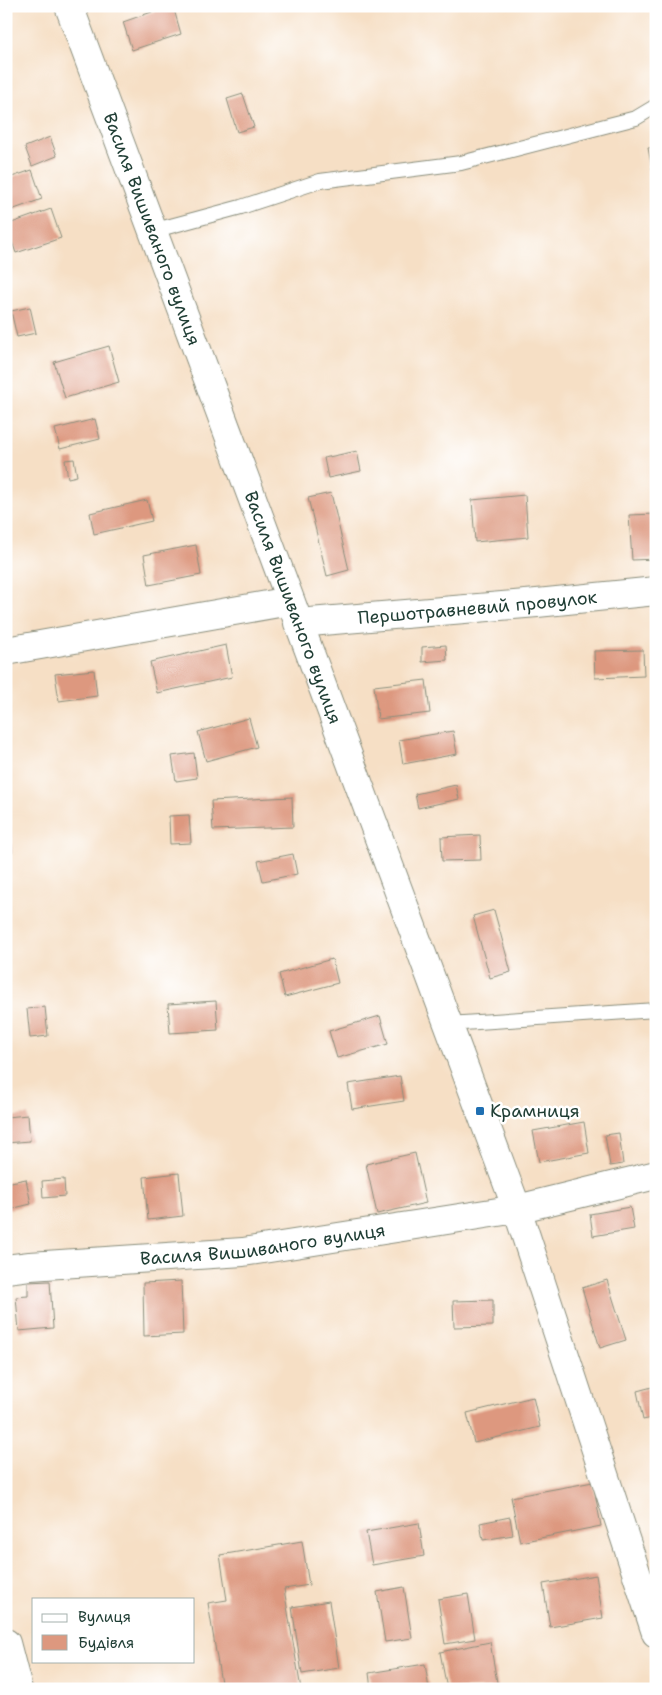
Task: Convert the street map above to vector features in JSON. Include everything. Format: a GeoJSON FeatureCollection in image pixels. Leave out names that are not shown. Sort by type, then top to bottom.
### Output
{"type":"FeatureCollection","features":[{"type":"Feature","properties":{"kind":"street","name":"Василя Вишиваного вулиця"},"geometry":{"type":"LineString","coordinates":[[68,6],[517,1209],[656,1633]]}},
{"type":"Feature","properties":{"kind":"street","name":"Першотравневий провулок"},"geometry":{"type":"LineString","coordinates":[[6,651],[294,612],[537,603],[656,591]]}},
{"type":"Feature","properties":{"kind":"street","name":"Василя Вишиваного вулиця"},"geometry":{"type":"LineString","coordinates":[[6,1268],[243,1252],[517,1209],[656,1174]]}},
{"type":"Feature","properties":{"kind":"street"},"geometry":{"type":"LineString","coordinates":[[6,1643],[18,1689]]}},
{"type":"Feature","properties":{"kind":"lane"},"geometry":{"type":"LineString","coordinates":[[152,231],[242,207],[320,181],[470,160],[636,118],[656,106]]}},
{"type":"Feature","properties":{"kind":"lane"},"geometry":{"type":"LineString","coordinates":[[448,1024],[656,1010]]}},
{"type":"Feature","properties":{"kind":"building"},"geometry":{"type":"Polygon","coordinates":[[[173,6],[181,34],[132,50],[123,22],[173,6]]]}},
{"type":"Feature","properties":{"kind":"building"},"geometry":{"type":"Polygon","coordinates":[[[243,94],[254,127],[237,132],[227,99],[243,94]]]}},
{"type":"Feature","properties":{"kind":"building"},"geometry":{"type":"Polygon","coordinates":[[[50,137],[57,156],[32,166],[25,147],[50,137]]]}},
{"type":"Feature","properties":{"kind":"building"},"geometry":{"type":"Polygon","coordinates":[[[656,147],[656,184],[655,184],[648,148],[656,147]]]}},
{"type":"Feature","properties":{"kind":"building"},"geometry":{"type":"Polygon","coordinates":[[[32,170],[42,199],[6,212],[6,179],[32,170]]]}},
{"type":"Feature","properties":{"kind":"building"},"geometry":{"type":"Polygon","coordinates":[[[51,209],[61,238],[16,253],[6,225],[51,209]]]}},
{"type":"Feature","properties":{"kind":"building"},"geometry":{"type":"Polygon","coordinates":[[[30,307],[36,333],[17,337],[11,311],[30,307]]]}},
{"type":"Feature","properties":{"kind":"building"},"geometry":{"type":"Polygon","coordinates":[[[109,346],[119,382],[65,398],[54,362],[109,346]]]}},
{"type":"Feature","properties":{"kind":"building"},"geometry":{"type":"Polygon","coordinates":[[[95,419],[100,439],[60,449],[55,429],[95,419]]]}},
{"type":"Feature","properties":{"kind":"building"},"geometry":{"type":"Polygon","coordinates":[[[357,451],[361,471],[328,478],[324,458],[357,451]]]}},
{"type":"Feature","properties":{"kind":"building"},"geometry":{"type":"Polygon","coordinates":[[[74,459],[77,476],[68,478],[65,460],[74,459]]]}},
{"type":"Feature","properties":{"kind":"building"},"geometry":{"type":"Polygon","coordinates":[[[331,493],[349,570],[327,576],[308,498],[331,493]]]}},
{"type":"Feature","properties":{"kind":"building"},"geometry":{"type":"Polygon","coordinates":[[[525,495],[528,537],[475,542],[472,500],[525,495]]]}},
{"type":"Feature","properties":{"kind":"building"},"geometry":{"type":"Polygon","coordinates":[[[147,500],[152,521],[94,534],[90,513],[147,500]]]}},
{"type":"Feature","properties":{"kind":"building"},"geometry":{"type":"Polygon","coordinates":[[[656,514],[656,559],[632,560],[629,515],[656,514]]]}},
{"type":"Feature","properties":{"kind":"building"},"geometry":{"type":"Polygon","coordinates":[[[196,545],[201,575],[149,585],[144,555],[196,545]]]}},
{"type":"Feature","properties":{"kind":"building"},"geometry":{"type":"Polygon","coordinates":[[[226,645],[232,677],[157,693],[150,662],[226,645]]]}},
{"type":"Feature","properties":{"kind":"building"},"geometry":{"type":"Polygon","coordinates":[[[446,645],[447,660],[422,662],[422,647],[446,645]]]}},
{"type":"Feature","properties":{"kind":"building"},"geometry":{"type":"Polygon","coordinates":[[[643,650],[644,676],[595,678],[594,651],[643,650]]]}},
{"type":"Feature","properties":{"kind":"building"},"geometry":{"type":"Polygon","coordinates":[[[94,670],[97,696],[59,701],[55,674],[94,670]]]}},
{"type":"Feature","properties":{"kind":"building"},"geometry":{"type":"Polygon","coordinates":[[[426,680],[430,713],[378,719],[374,686],[426,680]]]}},
{"type":"Feature","properties":{"kind":"building"},"geometry":{"type":"Polygon","coordinates":[[[249,718],[257,747],[206,761],[198,732],[249,718]]]}},
{"type":"Feature","properties":{"kind":"building"},"geometry":{"type":"Polygon","coordinates":[[[453,731],[457,754],[403,764],[399,740],[453,731]]]}},
{"type":"Feature","properties":{"kind":"building"},"geometry":{"type":"Polygon","coordinates":[[[194,753],[197,778],[176,781],[172,756],[194,753]]]}},
{"type":"Feature","properties":{"kind":"building"},"geometry":{"type":"Polygon","coordinates":[[[456,785],[459,799],[418,808],[415,794],[456,785]]]}},
{"type":"Feature","properties":{"kind":"building"},"geometry":{"type":"Polygon","coordinates":[[[292,797],[293,827],[213,830],[211,801],[292,797]]]}},
{"type":"Feature","properties":{"kind":"building"},"geometry":{"type":"Polygon","coordinates":[[[189,815],[191,843],[170,844],[169,816],[189,815]]]}},
{"type":"Feature","properties":{"kind":"building"},"geometry":{"type":"Polygon","coordinates":[[[6,824],[10,824],[12,853],[6,854],[6,824]]]}},
{"type":"Feature","properties":{"kind":"building"},"geometry":{"type":"Polygon","coordinates":[[[480,835],[481,860],[442,861],[441,837],[480,835]]]}},
{"type":"Feature","properties":{"kind":"building"},"geometry":{"type":"Polygon","coordinates":[[[293,854],[297,874],[263,881],[258,861],[293,854]]]}},
{"type":"Feature","properties":{"kind":"building"},"geometry":{"type":"Polygon","coordinates":[[[494,910],[511,972],[490,978],[473,916],[494,910]]]}},
{"type":"Feature","properties":{"kind":"building"},"geometry":{"type":"Polygon","coordinates":[[[332,959],[338,983],[285,997],[279,974],[332,959]]]}},
{"type":"Feature","properties":{"kind":"building"},"geometry":{"type":"Polygon","coordinates":[[[216,1001],[218,1030],[170,1033],[168,1004],[216,1001]]]}},
{"type":"Feature","properties":{"kind":"building"},"geometry":{"type":"Polygon","coordinates":[[[45,1007],[48,1036],[30,1038],[27,1009],[45,1007]]]}},
{"type":"Feature","properties":{"kind":"building"},"geometry":{"type":"Polygon","coordinates":[[[380,1016],[388,1044],[337,1058],[329,1031],[380,1016]]]}},
{"type":"Feature","properties":{"kind":"building"},"geometry":{"type":"Polygon","coordinates":[[[400,1076],[404,1101],[352,1109],[348,1084],[400,1076]]]}},
{"type":"Feature","properties":{"kind":"building"},"geometry":{"type":"Polygon","coordinates":[[[28,1115],[30,1141],[6,1143],[6,1117],[28,1115]]]}},
{"type":"Feature","properties":{"kind":"building"},"geometry":{"type":"Polygon","coordinates":[[[584,1122],[589,1153],[539,1162],[533,1131],[584,1122]]]}},
{"type":"Feature","properties":{"kind":"building"},"geometry":{"type":"Polygon","coordinates":[[[619,1133],[623,1164],[610,1166],[605,1135],[619,1133]]]}},
{"type":"Feature","properties":{"kind":"building"},"geometry":{"type":"Polygon","coordinates":[[[415,1153],[426,1203],[377,1214],[366,1164],[415,1153]]]}},
{"type":"Feature","properties":{"kind":"building"},"geometry":{"type":"Polygon","coordinates":[[[179,1173],[183,1216],[148,1220],[144,1177],[179,1173]]]}},
{"type":"Feature","properties":{"kind":"building"},"geometry":{"type":"Polygon","coordinates":[[[26,1179],[31,1204],[6,1210],[6,1183],[26,1179]]]}},
{"type":"Feature","properties":{"kind":"building"},"geometry":{"type":"Polygon","coordinates":[[[64,1179],[65,1196],[43,1198],[42,1181],[64,1179]]]}},
{"type":"Feature","properties":{"kind":"building"},"geometry":{"type":"Polygon","coordinates":[[[630,1207],[634,1229],[593,1236],[590,1214],[630,1207]]]}},
{"type":"Feature","properties":{"kind":"building"},"geometry":{"type":"Polygon","coordinates":[[[607,1280],[626,1340],[600,1348],[582,1288],[607,1280]]]}},
{"type":"Feature","properties":{"kind":"building"},"geometry":{"type":"Polygon","coordinates":[[[50,1281],[53,1328],[19,1331],[16,1297],[28,1296],[28,1282],[50,1281]]]}},
{"type":"Feature","properties":{"kind":"building"},"geometry":{"type":"Polygon","coordinates":[[[181,1281],[183,1334],[144,1336],[143,1283],[181,1281]]]}},
{"type":"Feature","properties":{"kind":"building"},"geometry":{"type":"Polygon","coordinates":[[[493,1300],[493,1326],[454,1327],[453,1301],[493,1300]]]}},
{"type":"Feature","properties":{"kind":"building"},"geometry":{"type":"Polygon","coordinates":[[[656,1386],[656,1417],[643,1420],[637,1391],[656,1386]]]}},
{"type":"Feature","properties":{"kind":"building"},"geometry":{"type":"Polygon","coordinates":[[[533,1397],[540,1427],[474,1443],[467,1413],[533,1397]]]}},
{"type":"Feature","properties":{"kind":"building"},"geometry":{"type":"Polygon","coordinates":[[[593,1482],[601,1526],[520,1542],[511,1497],[593,1482]]]}},
{"type":"Feature","properties":{"kind":"building"},"geometry":{"type":"Polygon","coordinates":[[[510,1517],[513,1535],[483,1540],[480,1523],[510,1517]]]}},
{"type":"Feature","properties":{"kind":"building"},"geometry":{"type":"Polygon","coordinates":[[[419,1523],[424,1556],[372,1565],[366,1532],[419,1523]]]}},
{"type":"Feature","properties":{"kind":"building"},"geometry":{"type":"Polygon","coordinates":[[[302,1541],[309,1585],[284,1589],[301,1689],[270,1689],[270,1686],[252,1689],[222,1689],[208,1603],[227,1600],[220,1555],[302,1541]]]}},
{"type":"Feature","properties":{"kind":"building"},"geometry":{"type":"Polygon","coordinates":[[[596,1575],[603,1618],[550,1627],[543,1584],[596,1575]]]}},
{"type":"Feature","properties":{"kind":"building"},"geometry":{"type":"Polygon","coordinates":[[[404,1587],[412,1638],[385,1642],[377,1592],[404,1587]]]}},
{"type":"Feature","properties":{"kind":"building"},"geometry":{"type":"Polygon","coordinates":[[[468,1594],[475,1639],[445,1644],[438,1599],[468,1594]]]}},
{"type":"Feature","properties":{"kind":"building"},"geometry":{"type":"Polygon","coordinates":[[[329,1601],[339,1668],[302,1674],[292,1607],[329,1601]]]}},
{"type":"Feature","properties":{"kind":"building"},"geometry":{"type":"Polygon","coordinates":[[[490,1642],[498,1688],[447,1689],[440,1652],[490,1642]]]}},
{"type":"Feature","properties":{"kind":"building"},"geometry":{"type":"Polygon","coordinates":[[[425,1664],[429,1689],[371,1689],[369,1673],[425,1664]]]}},
{"type":"Feature","properties":{"kind":"place","name":"Крамниця"},"geometry":{"type":"Point","coordinates":[480,1111]}}]}
